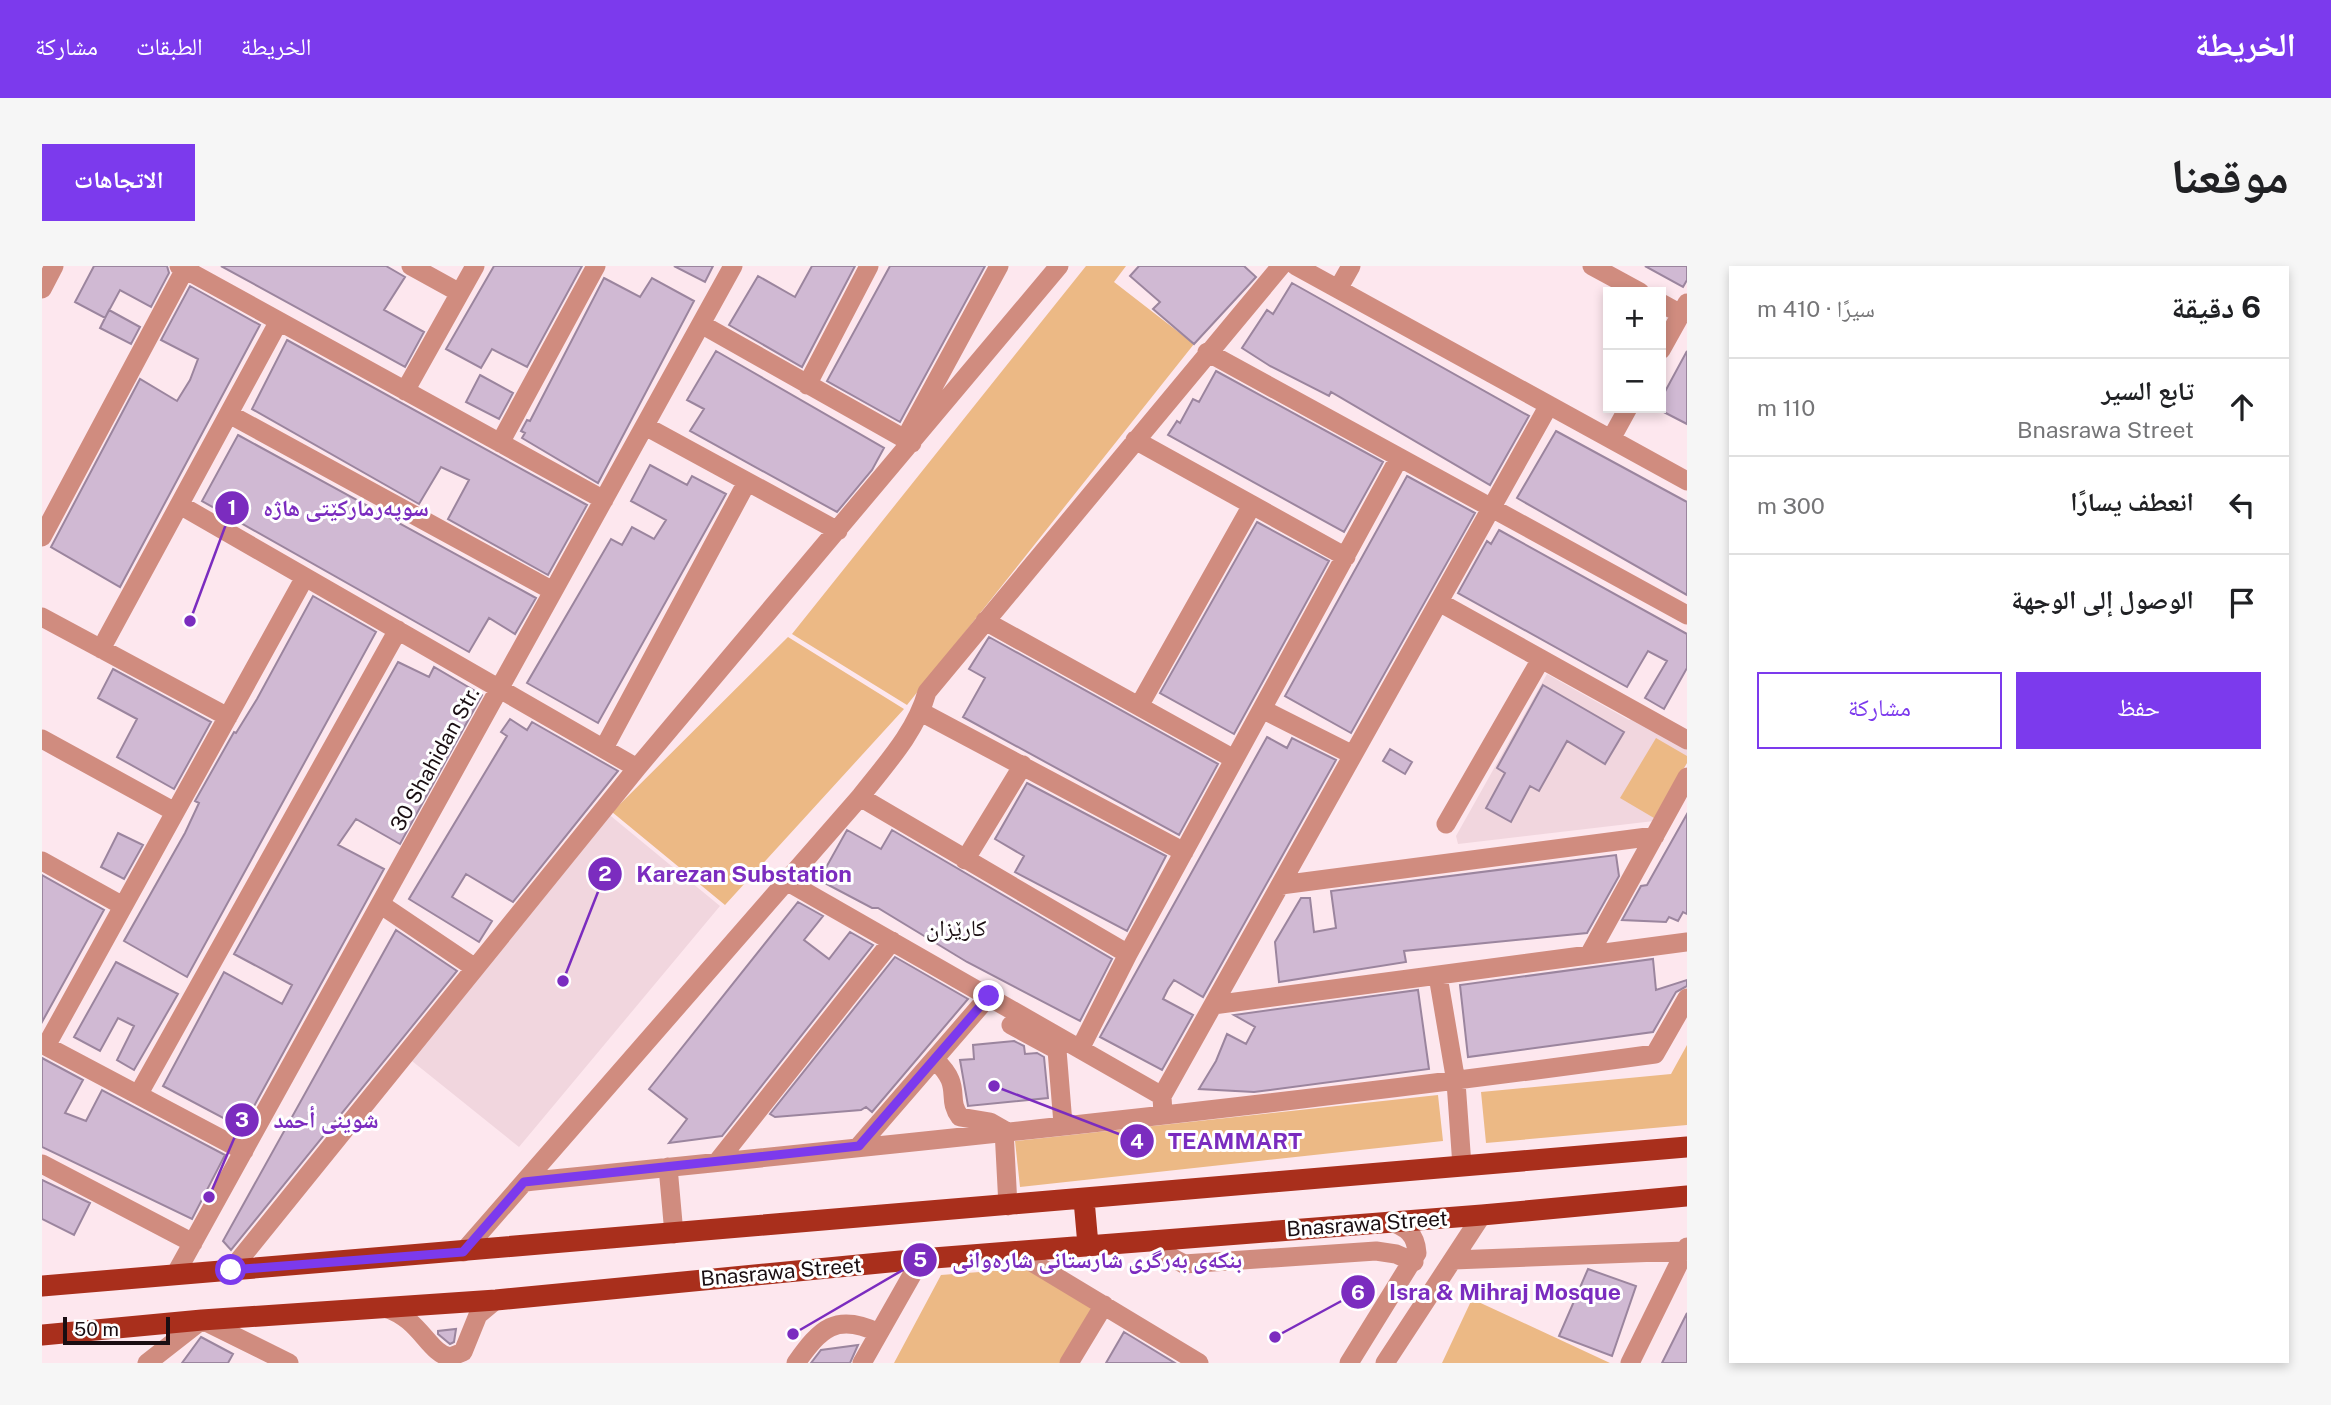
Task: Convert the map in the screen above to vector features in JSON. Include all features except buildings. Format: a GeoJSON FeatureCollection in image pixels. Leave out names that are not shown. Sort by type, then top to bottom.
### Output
{"type":"FeatureCollection","features":[{"type":"Feature","properties":{"kind":"main road"},"geometry":{"type":"LineString","coordinates":[[42,1286],[1687,1147]]}},
{"type":"Feature","properties":{"kind":"main road","name":"Bnasrawa Street"},"geometry":{"type":"LineString","coordinates":[[44,1340],[202,1320],[496,1300],[921,1259],[1482,1215],[1687,1196]]}},
{"type":"Feature","properties":{"kind":"main road"},"geometry":{"type":"LineString","coordinates":[[1084,1200],[1088,1245]]}},
{"type":"Feature","properties":{"kind":"street"},"geometry":{"type":"LineString","coordinates":[[42,289],[54,266]]}},
{"type":"Feature","properties":{"kind":"street"},"geometry":{"type":"LineString","coordinates":[[411,266],[460,293]]}},
{"type":"Feature","properties":{"kind":"street"},"geometry":{"type":"LineString","coordinates":[[405,391],[475,266]]}},
{"type":"Feature","properties":{"kind":"street"},"geometry":{"type":"LineString","coordinates":[[500,443],[596,266]]}},
{"type":"Feature","properties":{"kind":"street","name":"30 Shahidan Str."},"geometry":{"type":"LineString","coordinates":[[176,1273],[733,266]]}},
{"type":"Feature","properties":{"kind":"street"},"geometry":{"type":"LineString","coordinates":[[807,385],[869,266]]}},
{"type":"Feature","properties":{"kind":"street"},"geometry":{"type":"LineString","coordinates":[[908,442],[999,266]]}},
{"type":"Feature","properties":{"kind":"street"},"geometry":{"type":"LineString","coordinates":[[231,1270],[637,768],[838,530],[908,442],[1059,266]]}},
{"type":"Feature","properties":{"kind":"street"},"geometry":{"type":"LineString","coordinates":[[463,1252],[860,797],[921,712],[927,692],[1281,266]]}},
{"type":"Feature","properties":{"kind":"street"},"geometry":{"type":"LineString","coordinates":[[1296,266],[1687,481]]}},
{"type":"Feature","properties":{"kind":"street"},"geometry":{"type":"LineString","coordinates":[[1338,289],[1351,266]]}},
{"type":"Feature","properties":{"kind":"street"},"geometry":{"type":"LineString","coordinates":[[1592,266],[1631,287]]}},
{"type":"Feature","properties":{"kind":"street"},"geometry":{"type":"LineString","coordinates":[[42,537],[182,268],[604,500]]}},
{"type":"Feature","properties":{"kind":"street"},"geometry":{"type":"LineString","coordinates":[[1666,304],[1684,308],[1666,341]]}},
{"type":"Feature","properties":{"kind":"street"},"geometry":{"type":"LineString","coordinates":[[101,649],[279,321]]}},
{"type":"Feature","properties":{"kind":"street"},"geometry":{"type":"LineString","coordinates":[[701,324],[908,442]]}},
{"type":"Feature","properties":{"kind":"street"},"geometry":{"type":"LineString","coordinates":[[1207,352],[1491,509],[1686,612]]}},
{"type":"Feature","properties":{"kind":"street"},"geometry":{"type":"LineString","coordinates":[[1162,1105],[1213,1005],[1549,405]]}},
{"type":"Feature","properties":{"kind":"street"},"geometry":{"type":"LineString","coordinates":[[1611,439],[1625,413]]}},
{"type":"Feature","properties":{"kind":"street"},"geometry":{"type":"LineString","coordinates":[[229,414],[554,590]]}},
{"type":"Feature","properties":{"kind":"street"},"geometry":{"type":"LineString","coordinates":[[645,426],[838,530]]}},
{"type":"Feature","properties":{"kind":"street"},"geometry":{"type":"LineString","coordinates":[[1135,440],[1346,556]]}},
{"type":"Feature","properties":{"kind":"street"},"geometry":{"type":"LineString","coordinates":[[1080,1049],[1128,954],[1399,458]]}},
{"type":"Feature","properties":{"kind":"street"},"geometry":{"type":"LineString","coordinates":[[604,748],[747,482]]}},
{"type":"Feature","properties":{"kind":"street"},"geometry":{"type":"LineString","coordinates":[[180,505],[637,768]]}},
{"type":"Feature","properties":{"kind":"street"},"geometry":{"type":"LineString","coordinates":[[1139,706],[1252,505]]}},
{"type":"Feature","properties":{"kind":"street"},"geometry":{"type":"LineString","coordinates":[[244,1151],[44,1045],[306,577]]}},
{"type":"Feature","properties":{"kind":"street"},"geometry":{"type":"LineString","coordinates":[[1439,602],[1687,740]]}},
{"type":"Feature","properties":{"kind":"street"},"geometry":{"type":"LineString","coordinates":[[42,617],[228,717]]}},
{"type":"Feature","properties":{"kind":"street"},"geometry":{"type":"LineString","coordinates":[[985,621],[1234,759]]}},
{"type":"Feature","properties":{"kind":"street"},"geometry":{"type":"LineString","coordinates":[[138,1095],[398,630]]}},
{"type":"Feature","properties":{"kind":"street"},"geometry":{"type":"LineString","coordinates":[[1446,824],[1541,659]]}},
{"type":"Feature","properties":{"kind":"street"},"geometry":{"type":"LineString","coordinates":[[1262,709],[1353,755]]}},
{"type":"Feature","properties":{"kind":"street"},"geometry":{"type":"LineString","coordinates":[[921,712],[1184,852]]}},
{"type":"Feature","properties":{"kind":"street"},"geometry":{"type":"LineString","coordinates":[[42,739],[175,812]]}},
{"type":"Feature","properties":{"kind":"street"},"geometry":{"type":"LineString","coordinates":[[965,860],[1023,765]]}},
{"type":"Feature","properties":{"kind":"street"},"geometry":{"type":"LineString","coordinates":[[1589,956],[1687,777]]}},
{"type":"Feature","properties":{"kind":"street"},"geometry":{"type":"LineString","coordinates":[[860,797],[1128,954]]}},
{"type":"Feature","properties":{"kind":"street"},"geometry":{"type":"LineString","coordinates":[[1281,885],[1655,836]]}},
{"type":"Feature","properties":{"kind":"street"},"geometry":{"type":"LineString","coordinates":[[42,861],[123,906]]}},
{"type":"Feature","properties":{"kind":"street"},"geometry":{"type":"LineString","coordinates":[[788,882],[1080,1049],[1162,1105]]}},
{"type":"Feature","properties":{"kind":"street"},"geometry":{"type":"LineString","coordinates":[[380,904],[475,968]]}},
{"type":"Feature","properties":{"kind":"street"},"geometry":{"type":"LineString","coordinates":[[718,1161],[892,941]]}},
{"type":"Feature","properties":{"kind":"street"},"geometry":{"type":"LineString","coordinates":[[1213,1005],[1687,942]]}},
{"type":"Feature","properties":{"kind":"street"},"geometry":{"type":"LineString","coordinates":[[1438,975],[1456,1082],[1462,1166]]}},
{"type":"Feature","properties":{"kind":"street"},"geometry":{"type":"LineString","coordinates":[[859,1146],[989,996]]}},
{"type":"Feature","properties":{"kind":"street"},"geometry":{"type":"LineString","coordinates":[[524,1182],[1063,1124],[1162,1105],[1456,1082],[1655,1054],[1687,998]]}},
{"type":"Feature","properties":{"kind":"street"},"geometry":{"type":"LineString","coordinates":[[1011,1025],[1057,1049],[1063,1124]]}},
{"type":"Feature","properties":{"kind":"street"},"geometry":{"type":"LineString","coordinates":[[935,1060],[952,1079],[956,1112],[960,1117],[997,1124],[1004,1130],[1008,1206]]}},
{"type":"Feature","properties":{"kind":"street"},"geometry":{"type":"LineString","coordinates":[[42,1164],[193,1243]]}},
{"type":"Feature","properties":{"kind":"street"},"geometry":{"type":"LineString","coordinates":[[668,1167],[674,1234]]}},
{"type":"Feature","properties":{"kind":"street"},"geometry":{"type":"LineString","coordinates":[[1385,1363],[1482,1215]]}},
{"type":"Feature","properties":{"kind":"street"},"geometry":{"type":"LineString","coordinates":[[1349,1363],[1414,1262],[1416,1243],[1410,1233],[1390,1221]]}},
{"type":"Feature","properties":{"kind":"street"},"geometry":{"type":"LineString","coordinates":[[1154,1240],[1165,1254],[1184,1264],[1376,1251],[1396,1254],[1414,1262]]}},
{"type":"Feature","properties":{"kind":"street"},"geometry":{"type":"LineString","coordinates":[[1015,1252],[1199,1363]]}},
{"type":"Feature","properties":{"kind":"street"},"geometry":{"type":"LineString","coordinates":[[862,1363],[921,1259]]}},
{"type":"Feature","properties":{"kind":"street"},"geometry":{"type":"LineString","coordinates":[[1453,1260],[1683,1260],[1630,1363]]}},
{"type":"Feature","properties":{"kind":"street"},"geometry":{"type":"LineString","coordinates":[[385,1308],[410,1320],[437,1353],[450,1357],[463,1352],[478,1315],[496,1300]]}},
{"type":"Feature","properties":{"kind":"street"},"geometry":{"type":"LineString","coordinates":[[1069,1363],[1104,1305]]}},
{"type":"Feature","properties":{"kind":"street"},"geometry":{"type":"LineString","coordinates":[[147,1363],[202,1320],[289,1363]]}},
{"type":"Feature","properties":{"kind":"street"},"geometry":{"type":"LineString","coordinates":[[796,1363],[817,1333],[831,1327],[862,1325],[879,1333]]}},
{"type":"Feature","properties":{"kind":"shaded area"},"geometry":{"type":"Polygon","coordinates":[[[1086,266],[1126,266],[1114,282],[1194,344],[907,705],[792,634],[1086,266]]]}},
{"type":"Feature","properties":{"kind":"shaded area"},"geometry":{"type":"Polygon","coordinates":[[[788,637],[904,709],[725,905],[612,812],[788,637]]]}},
{"type":"Feature","properties":{"kind":"shaded area"},"geometry":{"type":"Polygon","coordinates":[[[1547,674],[1629,720],[1635,718],[1687,747],[1687,763],[1654,821],[1458,844],[1456,836],[1547,674]]]}},
{"type":"Feature","properties":{"kind":"shaded area"},"geometry":{"type":"Polygon","coordinates":[[[1656,738],[1687,756],[1687,763],[1654,818],[1620,798],[1656,738]]]}},
{"type":"Feature","properties":{"kind":"shaded area"},"geometry":{"type":"Polygon","coordinates":[[[606,812],[720,906],[519,1147],[407,1057],[606,812]]]}},
{"type":"Feature","properties":{"kind":"shaded area"},"geometry":{"type":"Polygon","coordinates":[[[1687,1045],[1687,1125],[1486,1143],[1481,1092],[1671,1074],[1687,1045]]]}},
{"type":"Feature","properties":{"kind":"shaded area"},"geometry":{"type":"Polygon","coordinates":[[[1438,1095],[1443,1141],[1020,1187],[1015,1141],[1438,1095]]]}},
{"type":"Feature","properties":{"kind":"shaded area"},"geometry":{"type":"Polygon","coordinates":[[[1031,1268],[1105,1311],[1074,1363],[894,1363],[941,1275],[1031,1268]]]}},
{"type":"Feature","properties":{"kind":"shaded area"},"geometry":{"type":"Polygon","coordinates":[[[1472,1299],[1610,1363],[1442,1363],[1472,1299]]]}},
{"type":"Feature","properties":{"kind":"place","name":"سوپەرمارکێتی هاژە"},"geometry":{"type":"Point","coordinates":[190,621]}},
{"type":"Feature","properties":{"kind":"place","name":"Karezan Substation"},"geometry":{"type":"Point","coordinates":[563,981]}},
{"type":"Feature","properties":{"kind":"place","name":"TEAMMART"},"geometry":{"type":"Point","coordinates":[994,1086]}},
{"type":"Feature","properties":{"kind":"place","name":"شوینی أحمد"},"geometry":{"type":"Point","coordinates":[209,1197]}},
{"type":"Feature","properties":{"kind":"place","name":"بنكەی بەرگری شارستانی شارەوانی"},"geometry":{"type":"Point","coordinates":[793,1334]}},
{"type":"Feature","properties":{"kind":"place","name":"Isra & Mihraj Mosque"},"geometry":{"type":"Point","coordinates":[1275,1337]}},
{"type":"Feature","properties":{"kind":"district","name":"کارێزان"},"geometry":{"type":"Point","coordinates":[956,928]}},
{"type":"Feature","properties":{"kind":"route"},"geometry":{"type":"LineString","coordinates":[[231,1270],[463,1252],[524,1182],[859,1146],[989,996]]}}]}
